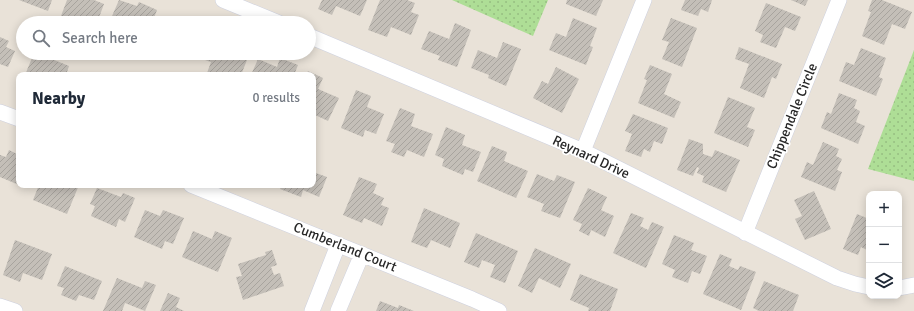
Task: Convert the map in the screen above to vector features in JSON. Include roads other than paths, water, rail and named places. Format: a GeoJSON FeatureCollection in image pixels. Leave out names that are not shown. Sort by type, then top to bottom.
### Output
{"type":"FeatureCollection","features":[{"type":"Feature","properties":{"kind":"street"},"geometry":{"type":"LineString","coordinates":[[583,151],[644,0]]}},
{"type":"Feature","properties":{"kind":"street","name":"Chippendale Circle"},"geometry":{"type":"LineString","coordinates":[[745,233],[839,0]]}},
{"type":"Feature","properties":{"kind":"street"},"geometry":{"type":"LineString","coordinates":[[228,1],[263,16]]}},
{"type":"Feature","properties":{"kind":"street","name":"Reynard Drive"},"geometry":{"type":"LineString","coordinates":[[316,39],[583,151],[837,278],[866,286]]}},
{"type":"Feature","properties":{"kind":"street"},"geometry":{"type":"LineString","coordinates":[[0,112],[16,118]]}},
{"type":"Feature","properties":{"kind":"street","name":"Cumberland Court"},"geometry":{"type":"LineString","coordinates":[[198,188],[499,311]]}},
{"type":"Feature","properties":{"kind":"street"},"geometry":{"type":"LineString","coordinates":[[312,311],[338,245]]}},
{"type":"Feature","properties":{"kind":"street"},"geometry":{"type":"LineString","coordinates":[[338,311],[362,254]]}},
{"type":"Feature","properties":{"kind":"street"},"geometry":{"type":"LineString","coordinates":[[902,287],[914,285]]}},
{"type":"Feature","properties":{"kind":"street"},"geometry":{"type":"LineString","coordinates":[[0,306],[15,311]]}}]}
